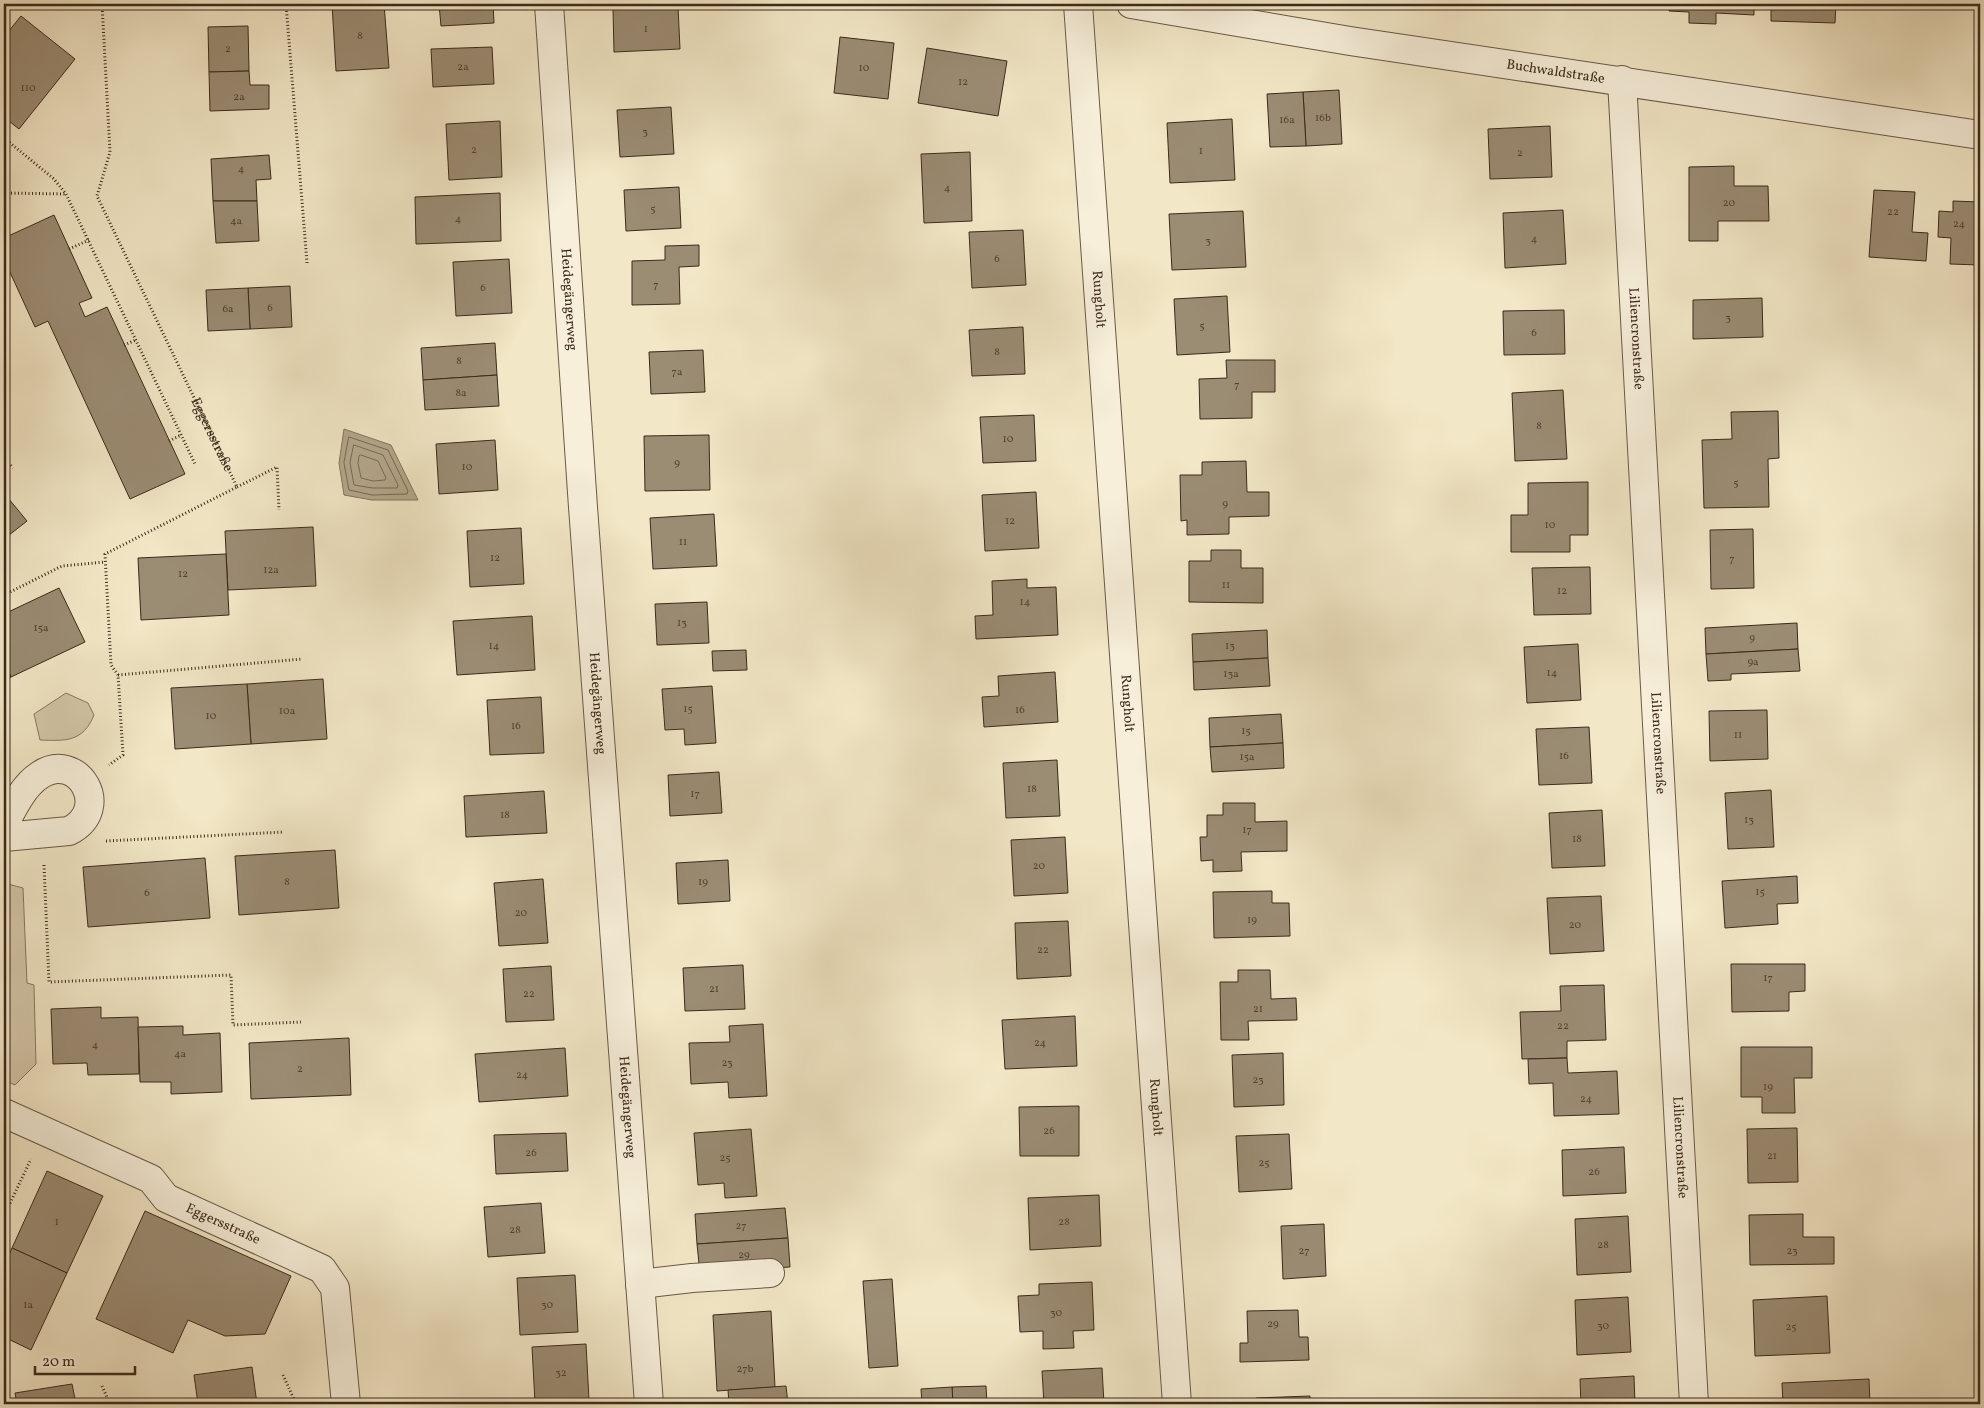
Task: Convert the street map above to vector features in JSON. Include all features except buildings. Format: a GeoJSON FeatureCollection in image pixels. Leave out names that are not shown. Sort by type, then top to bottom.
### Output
{"type":"FeatureCollection","features":[{"type":"Feature","properties":{"kind":"street","name":"Heidegängerweg"},"geometry":{"type":"LineString","coordinates":[[549,4],[582,507],[649,1404]]}},
{"type":"Feature","properties":{"kind":"street","name":"Rungholt"},"geometry":{"type":"LineString","coordinates":[[1078,4],[1177,1404]]}},
{"type":"Feature","properties":{"kind":"street","name":"Buchwaldstraße"},"geometry":{"type":"LineString","coordinates":[[1131,4],[1350,41],[1622,80],[1980,135]]}},
{"type":"Feature","properties":{"kind":"street","name":"Liliencronstraße"},"geometry":{"type":"LineString","coordinates":[[1622,80],[1694,1404]]}},
{"type":"Feature","properties":{"kind":"street"},"geometry":{"type":"LineString","coordinates":[[4,825],[20,796],[38,776],[46,772],[62,769],[70,772],[78,776],[88,789],[90,803],[86,818],[80,825],[69,831],[4,837]]}},
{"type":"Feature","properties":{"kind":"street","name":"Eggersstraße"},"geometry":{"type":"LineString","coordinates":[[4,1113],[151,1179],[166,1198],[322,1269],[334,1288],[346,1404]]}},
{"type":"Feature","properties":{"kind":"street"},"geometry":{"type":"LineString","coordinates":[[640,1284],[692,1278],[770,1273]]}},
{"type":"Feature","properties":{"kind":"path","name":"Eggersstraße"},"geometry":{"type":"LineString","coordinates":[[102,4],[110,152],[97,196],[237,488],[105,554],[105,562]]}},
{"type":"Feature","properties":{"kind":"path"},"geometry":{"type":"LineString","coordinates":[[286,4],[307,263]]}},
{"type":"Feature","properties":{"kind":"path"},"geometry":{"type":"LineString","coordinates":[[4,138],[54,179],[66,194],[195,464]]}},
{"type":"Feature","properties":{"kind":"path"},"geometry":{"type":"LineString","coordinates":[[4,193],[66,194]]}},
{"type":"Feature","properties":{"kind":"path"},"geometry":{"type":"LineString","coordinates":[[69,249],[89,240]]}},
{"type":"Feature","properties":{"kind":"path"},"geometry":{"type":"LineString","coordinates":[[124,345],[136,340]]}},
{"type":"Feature","properties":{"kind":"path"},"geometry":{"type":"LineString","coordinates":[[169,441],[181,435]]}},
{"type":"Feature","properties":{"kind":"path"},"geometry":{"type":"LineString","coordinates":[[4,457],[13,468]]}},
{"type":"Feature","properties":{"kind":"path"},"geometry":{"type":"LineString","coordinates":[[237,488],[277,467],[278,510]]}},
{"type":"Feature","properties":{"kind":"path"},"geometry":{"type":"LineString","coordinates":[[4,595],[62,566],[105,562],[111,665],[118,675],[123,756],[84,783]]}},
{"type":"Feature","properties":{"kind":"path"},"geometry":{"type":"LineString","coordinates":[[118,675],[302,659]]}},
{"type":"Feature","properties":{"kind":"path"},"geometry":{"type":"LineString","coordinates":[[80,825],[104,841],[284,832]]}},
{"type":"Feature","properties":{"kind":"path"},"geometry":{"type":"LineString","coordinates":[[42,834],[49,982],[231,975],[233,1025],[301,1022]]}},
{"type":"Feature","properties":{"kind":"path"},"geometry":{"type":"LineString","coordinates":[[4,1216],[44,1131]]}},
{"type":"Feature","properties":{"kind":"path"},"geometry":{"type":"LineString","coordinates":[[284,1375],[296,1404]]}},
{"type":"Feature","properties":{"kind":"path"},"geometry":{"type":"LineString","coordinates":[[102,1386],[110,1404]]}},
{"type":"Feature","properties":{"kind":"shaded area"},"geometry":{"type":"Polygon","coordinates":[[[66,693],[88,703],[94,715],[90,724],[73,738],[66,740],[40,740],[34,714],[66,693]]]}},
{"type":"Feature","properties":{"kind":"shaded area"},"geometry":{"type":"Polygon","coordinates":[[[4,883],[23,888],[27,983],[34,985],[36,1064],[15,1085],[4,1080],[4,883]]]}},
{"type":"Feature","properties":{"kind":"water"},"geometry":{"type":"Polygon","coordinates":[[[344,429],[391,445],[418,500],[372,500],[344,495],[339,463],[344,429]]]}}]}
